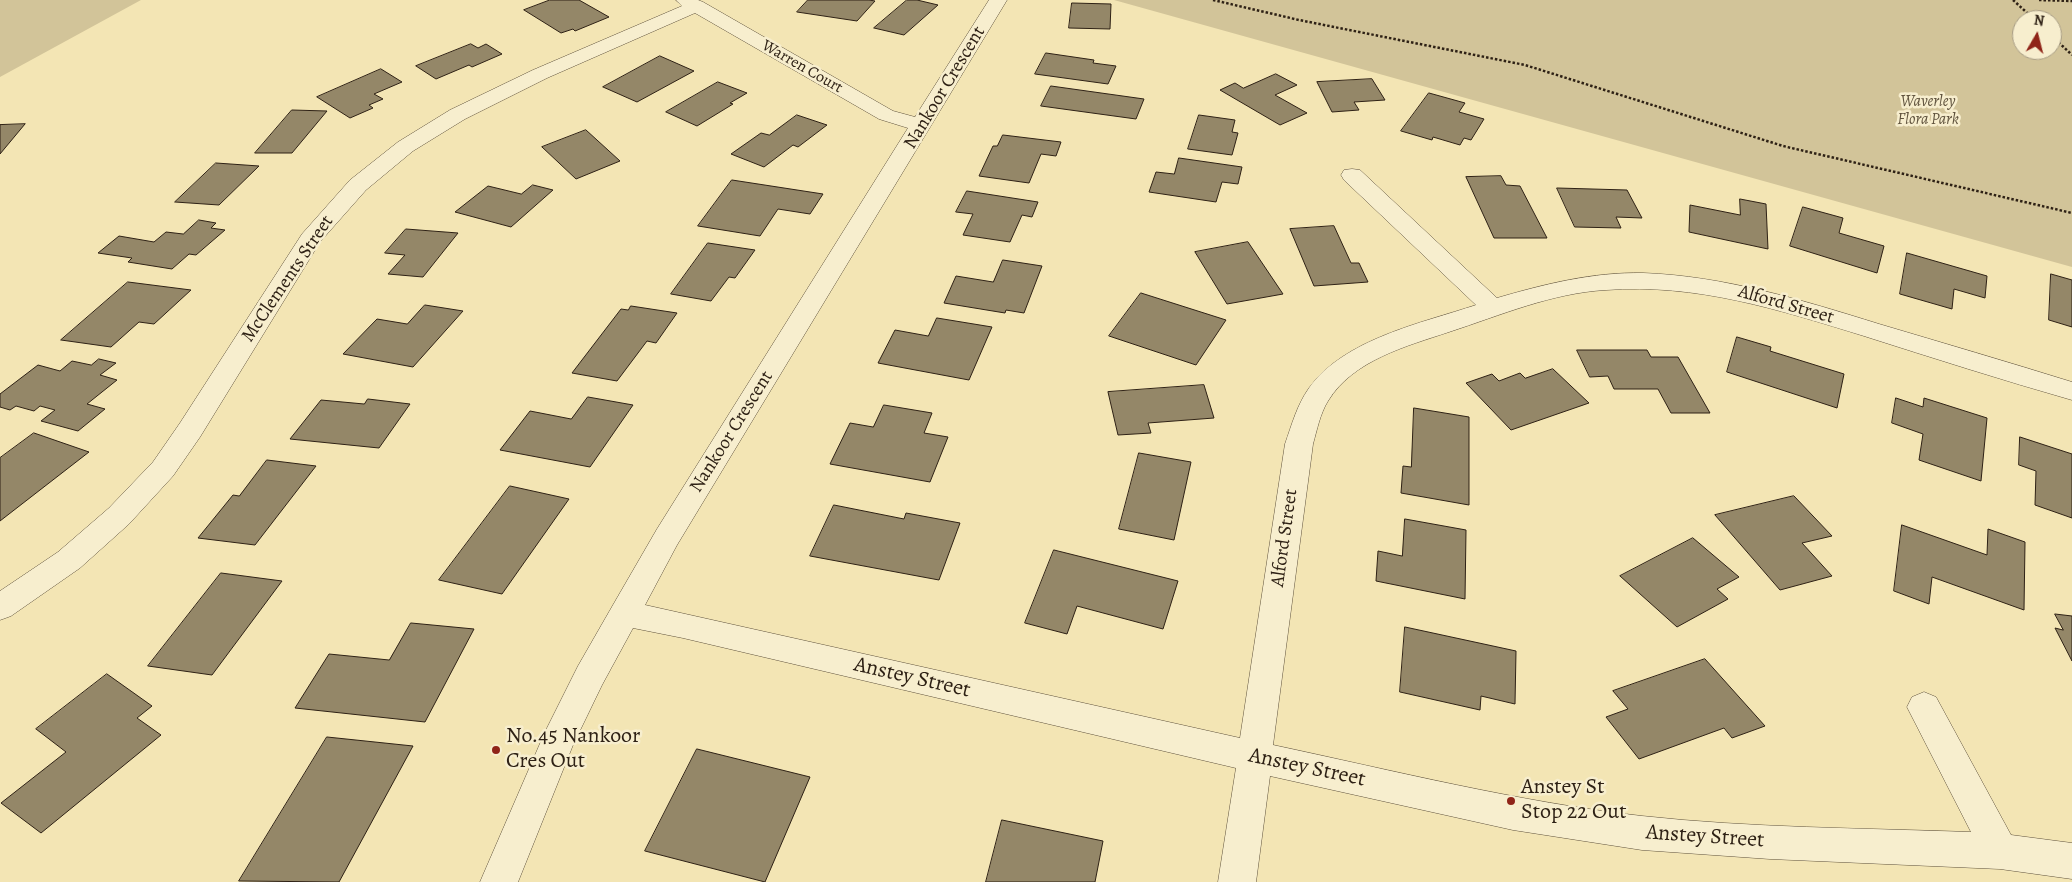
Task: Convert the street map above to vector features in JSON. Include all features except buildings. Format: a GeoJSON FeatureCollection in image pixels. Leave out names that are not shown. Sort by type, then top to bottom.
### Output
{"type":"FeatureCollection","features":[{"type":"Feature","properties":{"kind":"street","name":"Nankoor Crescent"},"geometry":{"type":"LineString","coordinates":[[500,882],[557,743],[590,676],[667,536],[998,0]]}},
{"type":"Feature","properties":{"kind":"street","name":"Warren Court"},"geometry":{"type":"LineString","coordinates":[[691,3],[886,115],[903,122],[922,125]]}},
{"type":"Feature","properties":{"kind":"street","name":"McClements Street"},"geometry":{"type":"LineString","coordinates":[[0,607],[68,560],[119,516],[163,469],[190,430],[310,239],[332,211],[359,184],[428,132],[465,109],[691,3]]}},
{"type":"Feature","properties":{"kind":"street"},"geometry":{"type":"LineString","coordinates":[[1352,175],[1493,308]]}},
{"type":"Feature","properties":{"kind":"street","name":"Alford Street"},"geometry":{"type":"LineString","coordinates":[[1237,882],[1299,444],[1309,412],[1320,393],[1337,375],[1355,361],[1381,346],[1493,308],[1562,289],[1603,282],[1643,280],[1687,282],[1733,290],[1784,303],[2072,391]]}},
{"type":"Feature","properties":{"kind":"street","name":"Anstey Street"},"geometry":{"type":"LineString","coordinates":[[624,614],[682,625],[1255,757],[1513,813],[1642,833],[1770,842],[2000,852],[2072,861]]}},
{"type":"Feature","properties":{"kind":"street"},"geometry":{"type":"LineString","coordinates":[[1924,708],[2000,852]]}},
{"type":"Feature","properties":{"kind":"path"},"geometry":{"type":"LineString","coordinates":[[1213,0],[1298,20],[1525,65],[1783,146],[2072,213]]}},
{"type":"Feature","properties":{"kind":"path"},"geometry":{"type":"LineString","coordinates":[[2013,0],[2024,10]]}},
{"type":"Feature","properties":{"kind":"path"},"geometry":{"type":"LineString","coordinates":[[2039,0],[2072,1]]}},
{"type":"Feature","properties":{"kind":"path"},"geometry":{"type":"LineString","coordinates":[[2062,46],[2072,55]]}},
{"type":"Feature","properties":{"kind":"green space"},"geometry":{"type":"Polygon","coordinates":[[[0,0],[141,0],[0,77],[0,0]]]}},
{"type":"Feature","properties":{"kind":"green space","name":"Waverley Flora Park"},"geometry":{"type":"Polygon","coordinates":[[[1114,0],[2072,0],[2072,267],[1114,0]]]}},
{"type":"Feature","properties":{"kind":"place","name":"No.45 Nankoor Cres Out"},"geometry":{"type":"Point","coordinates":[496,750]}},
{"type":"Feature","properties":{"kind":"place","name":"Anstey St Stop 22 Out"},"geometry":{"type":"Point","coordinates":[1511,801]}}]}
